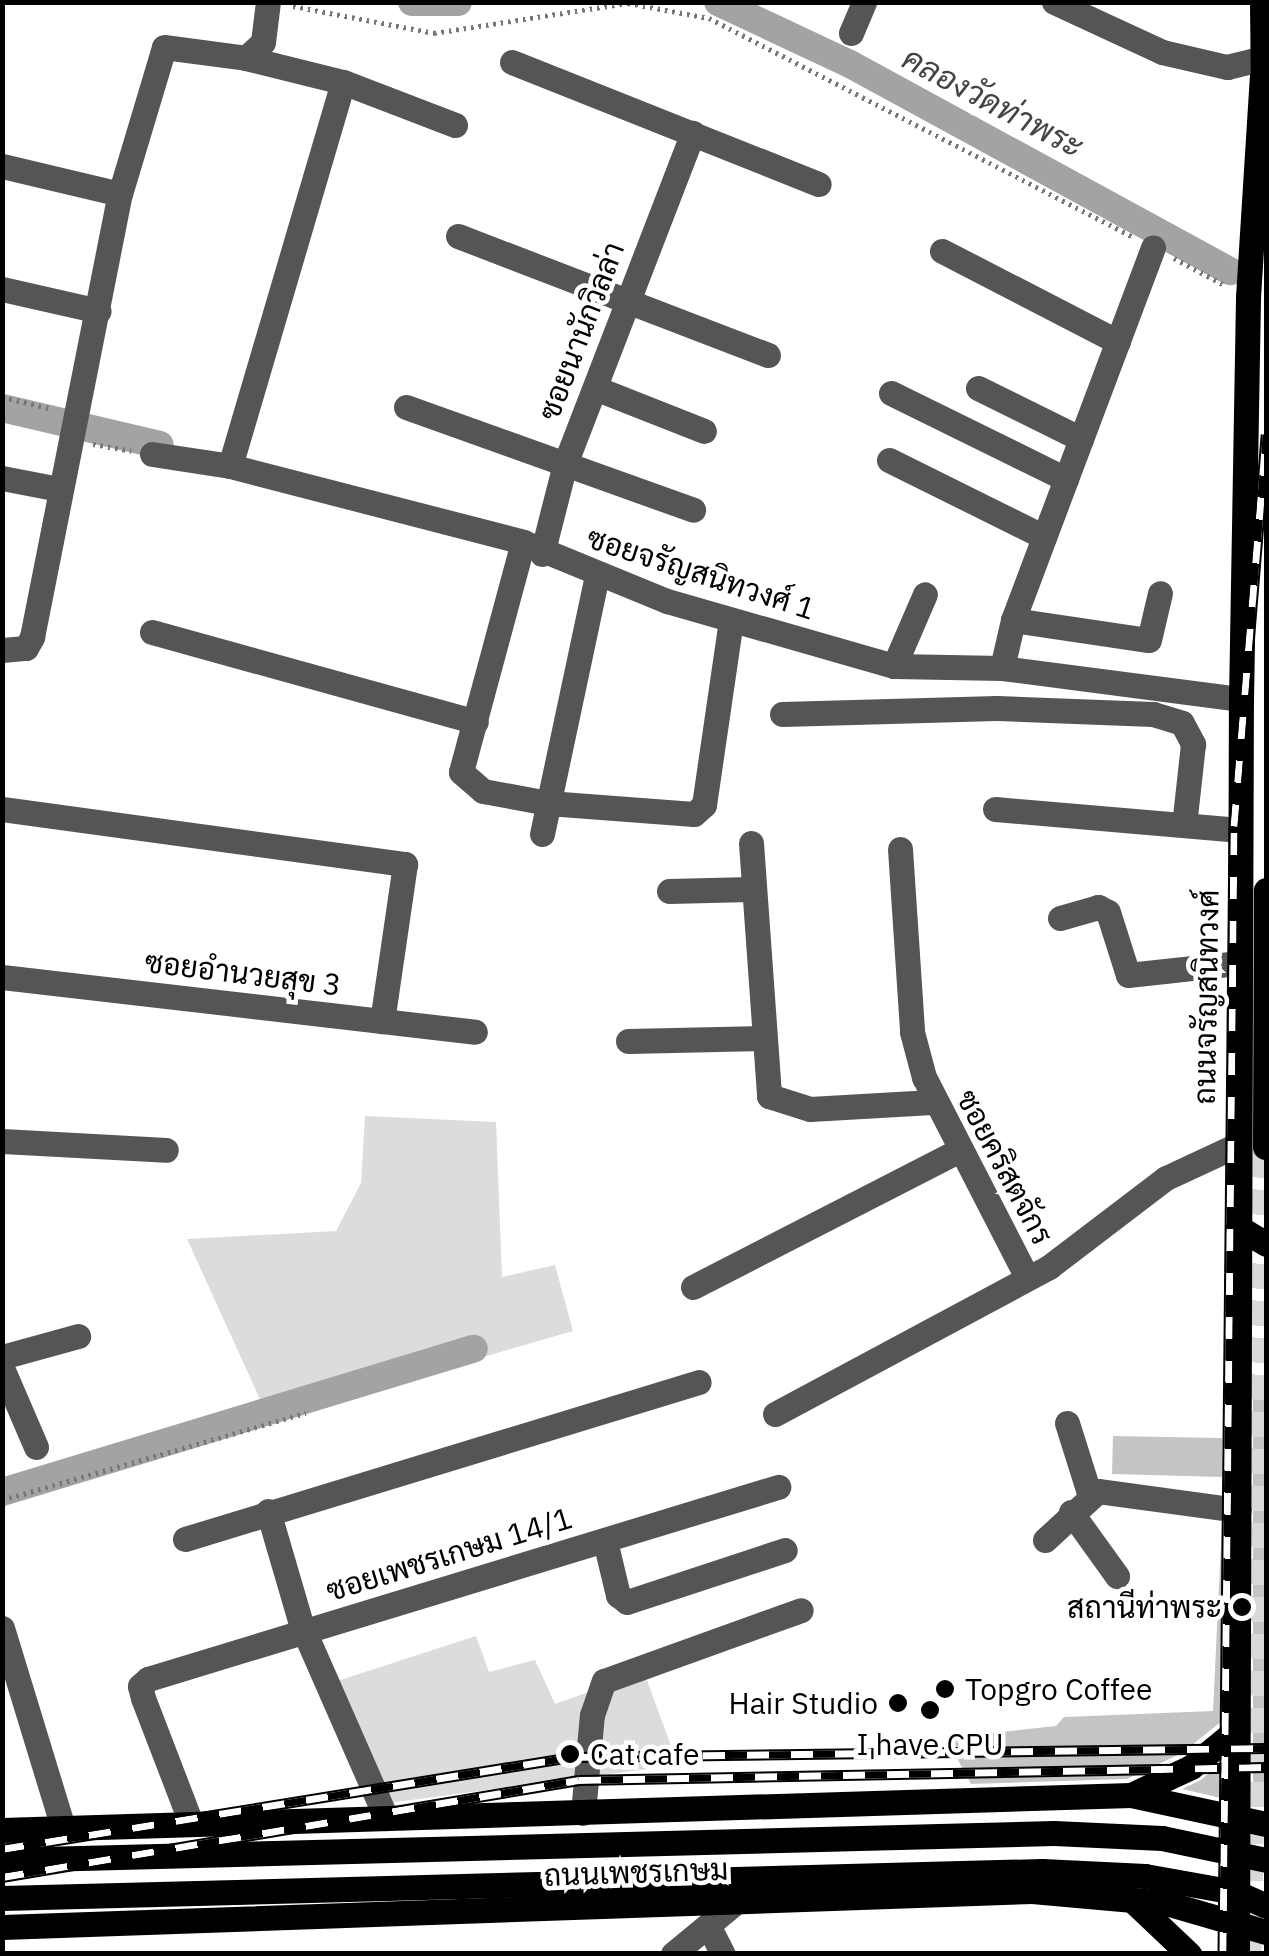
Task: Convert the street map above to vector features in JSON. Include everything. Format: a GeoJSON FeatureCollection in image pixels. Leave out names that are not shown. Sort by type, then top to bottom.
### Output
{"type":"FeatureCollection","features":[{"type":"Feature","properties":{"kind":"main road","name":"ถนนจรัญสนิทวงศ์"},"geometry":{"type":"LineString","coordinates":[[1262,2],[1266,219]]}},
{"type":"Feature","properties":{"kind":"main road","name":"ถนนจรัญสนิทวงศ์"},"geometry":{"type":"LineString","coordinates":[[1236,1954],[1240,1510],[1236,1145],[1241,699],[1248,297],[1262,68]]}},
{"type":"Feature","properties":{"kind":"main road","name":"ถนนจรัญสนิทวงศ์"},"geometry":{"type":"LineString","coordinates":[[1265,1147],[1266,890]]}},
{"type":"Feature","properties":{"kind":"main road"},"geometry":{"type":"LineString","coordinates":[[1238,1227],[1266,1244]]}},
{"type":"Feature","properties":{"kind":"main road"},"geometry":{"type":"LineString","coordinates":[[1131,1794],[1192,1767],[1236,1731]]}},
{"type":"Feature","properties":{"kind":"main road","name":"ถนนเพชรเกษม"},"geometry":{"type":"LineString","coordinates":[[2,1830],[1131,1794],[1235,1814],[1266,1824]]}},
{"type":"Feature","properties":{"kind":"main road"},"geometry":{"type":"LineString","coordinates":[[618,1904],[652,1888],[663,1874],[664,1850],[655,1835],[619,1812]]}},
{"type":"Feature","properties":{"kind":"main road","name":"ถนนเพชรเกษม"},"geometry":{"type":"LineString","coordinates":[[12,1860],[1018,1832],[1162,1838],[1266,1860]]}},
{"type":"Feature","properties":{"kind":"main road","name":"ถนนเพชรเกษม"},"geometry":{"type":"LineString","coordinates":[[12,1898],[1042,1872],[1145,1876],[1235,1892],[1266,1906]]}},
{"type":"Feature","properties":{"kind":"main road","name":"ถนนเพชรเกษม"},"geometry":{"type":"LineString","coordinates":[[2,1927],[1032,1891],[1128,1897],[1236,1920],[1266,1932]]}},
{"type":"Feature","properties":{"kind":"main road"},"geometry":{"type":"LineString","coordinates":[[1128,1897],[1189,1954]]}},
{"type":"Feature","properties":{"kind":"street"},"geometry":{"type":"LineString","coordinates":[[246,58],[263,42],[268,2]]}},
{"type":"Feature","properties":{"kind":"street"},"geometry":{"type":"LineString","coordinates":[[852,32],[864,2]]}},
{"type":"Feature","properties":{"kind":"street"},"geometry":{"type":"LineString","coordinates":[[1054,2],[1162,52],[1227,67],[1262,68]]}},
{"type":"Feature","properties":{"kind":"street"},"geometry":{"type":"LineString","coordinates":[[2,650],[26,648],[32,637],[120,194],[164,47],[246,58],[343,82],[455,125]]}},
{"type":"Feature","properties":{"kind":"street"},"geometry":{"type":"LineString","coordinates":[[512,62],[819,184]]}},
{"type":"Feature","properties":{"kind":"street"},"geometry":{"type":"LineString","coordinates":[[230,466],[343,82]]}},
{"type":"Feature","properties":{"kind":"street","name":"ซอยนานักวิลล่า"},"geometry":{"type":"LineString","coordinates":[[548,804],[467,783],[460,772],[532,548],[693,134]]}},
{"type":"Feature","properties":{"kind":"street"},"geometry":{"type":"LineString","coordinates":[[2,166],[120,194]]}},
{"type":"Feature","properties":{"kind":"street"},"geometry":{"type":"LineString","coordinates":[[458,236],[768,355]]}},
{"type":"Feature","properties":{"kind":"street"},"geometry":{"type":"LineString","coordinates":[[1002,668],[1013,620],[1153,248]]}},
{"type":"Feature","properties":{"kind":"street"},"geometry":{"type":"LineString","coordinates":[[942,251],[1118,342]]}},
{"type":"Feature","properties":{"kind":"street"},"geometry":{"type":"LineString","coordinates":[[2,289],[99,311]]}},
{"type":"Feature","properties":{"kind":"street"},"geometry":{"type":"LineString","coordinates":[[595,388],[704,431]]}},
{"type":"Feature","properties":{"kind":"street"},"geometry":{"type":"LineString","coordinates":[[978,388],[1081,439]]}},
{"type":"Feature","properties":{"kind":"street"},"geometry":{"type":"LineString","coordinates":[[892,393],[1066,480]]}},
{"type":"Feature","properties":{"kind":"street"},"geometry":{"type":"LineString","coordinates":[[406,408],[693,510]]}},
{"type":"Feature","properties":{"kind":"street","name":"ซอยจรัญสนิทวงศ์ 1"},"geometry":{"type":"LineString","coordinates":[[152,454],[230,466],[532,548],[597,576],[894,666],[1002,668],[1241,699]]}},
{"type":"Feature","properties":{"kind":"street"},"geometry":{"type":"LineString","coordinates":[[890,460],[1044,538]]}},
{"type":"Feature","properties":{"kind":"street"},"geometry":{"type":"LineString","coordinates":[[2,478],[59,489]]}},
{"type":"Feature","properties":{"kind":"street"},"geometry":{"type":"LineString","coordinates":[[542,834],[597,576]]}},
{"type":"Feature","properties":{"kind":"street"},"geometry":{"type":"LineString","coordinates":[[894,666],[924,594]]}},
{"type":"Feature","properties":{"kind":"street"},"geometry":{"type":"LineString","coordinates":[[1013,620],[1148,640],[1160,594]]}},
{"type":"Feature","properties":{"kind":"street"},"geometry":{"type":"LineString","coordinates":[[548,804],[686,816],[699,810],[728,671],[732,620]]}},
{"type":"Feature","properties":{"kind":"street"},"geometry":{"type":"LineString","coordinates":[[152,632],[476,722]]}},
{"type":"Feature","properties":{"kind":"street"},"geometry":{"type":"LineString","coordinates":[[782,714],[997,708],[1153,714],[1182,724],[1193,744],[1184,825]]}},
{"type":"Feature","properties":{"kind":"street"},"geometry":{"type":"LineString","coordinates":[[2,808],[404,864],[382,1021]]}},
{"type":"Feature","properties":{"kind":"street"},"geometry":{"type":"LineString","coordinates":[[995,809],[1240,830]]}},
{"type":"Feature","properties":{"kind":"street"},"geometry":{"type":"LineString","coordinates":[[751,843],[751,889],[769,1096],[786,1106],[932,1102]]}},
{"type":"Feature","properties":{"kind":"street","name":"ซอยคริสตจักร"},"geometry":{"type":"LineString","coordinates":[[900,849],[912,1032],[932,1102],[1026,1277]]}},
{"type":"Feature","properties":{"kind":"street"},"geometry":{"type":"LineString","coordinates":[[669,891],[751,889]]}},
{"type":"Feature","properties":{"kind":"street"},"geometry":{"type":"LineString","coordinates":[[1060,918],[1098,907],[1108,912],[1128,976],[1238,963]]}},
{"type":"Feature","properties":{"kind":"street","name":"ซอยอำนวยสุข 3"},"geometry":{"type":"LineString","coordinates":[[2,978],[475,1032]]}},
{"type":"Feature","properties":{"kind":"street"},"geometry":{"type":"LineString","coordinates":[[628,1042],[764,1038]]}},
{"type":"Feature","properties":{"kind":"street"},"geometry":{"type":"LineString","coordinates":[[2,1141],[166,1150]]}},
{"type":"Feature","properties":{"kind":"street","name":"ซอยคริสตจักร"},"geometry":{"type":"LineString","coordinates":[[775,1414],[1049,1268],[1166,1178],[1236,1145]]}},
{"type":"Feature","properties":{"kind":"street"},"geometry":{"type":"LineString","coordinates":[[693,1287],[958,1151]]}},
{"type":"Feature","properties":{"kind":"street"},"geometry":{"type":"LineString","coordinates":[[2,1357],[78,1336]]}},
{"type":"Feature","properties":{"kind":"street"},"geometry":{"type":"LineString","coordinates":[[2,1368],[36,1447]]}},
{"type":"Feature","properties":{"kind":"street"},"geometry":{"type":"LineString","coordinates":[[185,1539],[268,1511],[468,1457],[698,1382]]}},
{"type":"Feature","properties":{"kind":"street"},"geometry":{"type":"LineString","coordinates":[[1067,1423],[1081,1504],[1117,1576]]}},
{"type":"Feature","properties":{"kind":"street","name":"ซอยเพชรเกษม 14/1"},"geometry":{"type":"LineString","coordinates":[[191,1823],[140,1686],[304,1631],[778,1487]]}},
{"type":"Feature","properties":{"kind":"street"},"geometry":{"type":"LineString","coordinates":[[1045,1540],[1081,1504],[1112,1492],[1240,1510]]}},
{"type":"Feature","properties":{"kind":"street"},"geometry":{"type":"LineString","coordinates":[[268,1511],[304,1631],[386,1818]]}},
{"type":"Feature","properties":{"kind":"street"},"geometry":{"type":"LineString","coordinates":[[605,1541],[618,1595],[627,1602],[785,1550]]}},
{"type":"Feature","properties":{"kind":"street"},"geometry":{"type":"LineString","coordinates":[[583,1812],[592,1714],[604,1682],[802,1610]]}},
{"type":"Feature","properties":{"kind":"street"},"geometry":{"type":"LineString","coordinates":[[2,1628],[62,1828]]}},
{"type":"Feature","properties":{"kind":"street"},"geometry":{"type":"LineString","coordinates":[[672,1954],[709,1928],[737,1901]]}},
{"type":"Feature","properties":{"kind":"street"},"geometry":{"type":"LineString","coordinates":[[709,1928],[723,1954]]}},
{"type":"Feature","properties":{"kind":"path"},"geometry":{"type":"LineString","coordinates":[[276,2],[434,33],[628,3],[708,18],[1236,291]]}},
{"type":"Feature","properties":{"kind":"path"},"geometry":{"type":"LineString","coordinates":[[2,398],[73,428],[152,454]]}},
{"type":"Feature","properties":{"kind":"path"},"geometry":{"type":"LineString","coordinates":[[2,1500],[306,1413]]}},
{"type":"Feature","properties":{"kind":"shaded area"},"geometry":{"type":"Polygon","coordinates":[[[365,1116],[496,1122],[502,1277],[555,1265],[573,1331],[269,1419],[187,1239],[336,1231],[361,1183],[365,1116]]]}},
{"type":"Feature","properties":{"kind":"shaded area"},"geometry":{"type":"Polygon","coordinates":[[[476,1636],[489,1672],[535,1660],[555,1704],[644,1672],[678,1765],[381,1804],[328,1684],[476,1636]]]}},
{"type":"Feature","properties":{"kind":"building"},"geometry":{"type":"Polygon","coordinates":[[[1253,1399],[1266,1399],[1266,1807],[1253,1807],[1253,1399]]]}},
{"type":"Feature","properties":{"kind":"building"},"geometry":{"type":"Polygon","coordinates":[[[1113,1436],[1222,1438],[1222,1477],[1112,1474],[1113,1436]]]}},
{"type":"Feature","properties":{"kind":"building"},"geometry":{"type":"Polygon","coordinates":[[[1222,1524],[1222,1721],[1182,1753],[1127,1779],[971,1784],[946,1738],[1056,1726],[1064,1717],[1213,1711],[1222,1524]]]}},
{"type":"Feature","properties":{"kind":"building"},"geometry":{"type":"Polygon","coordinates":[[[1221,1763],[1221,1798],[1182,1789],[1201,1780],[1221,1763]]]}},
{"type":"Feature","properties":{"kind":"waterway","name":"คลองวัดท่าพระ"},"geometry":{"type":"LineString","coordinates":[[412,2],[458,2]]}},
{"type":"Feature","properties":{"kind":"waterway","name":"คลองวัดท่าพระ"},"geometry":{"type":"LineString","coordinates":[[718,2],[850,64],[1230,271]]}},
{"type":"Feature","properties":{"kind":"waterway"},"geometry":{"type":"LineString","coordinates":[[2,408],[160,445]]}},
{"type":"Feature","properties":{"kind":"waterway"},"geometry":{"type":"LineString","coordinates":[[2,1492],[474,1349]]}},
{"type":"Feature","properties":{"kind":"tunnel"},"geometry":{"type":"LineString","coordinates":[[1249,1954],[1265,1147]]}},
{"type":"Feature","properties":{"kind":"railway"},"geometry":{"type":"LineString","coordinates":[[1223,1954],[1234,826],[1266,434]]}},
{"type":"Feature","properties":{"kind":"railway"},"geometry":{"type":"LineString","coordinates":[[2,1849],[571,1757],[1266,1748]]}},
{"type":"Feature","properties":{"kind":"railway"},"geometry":{"type":"LineString","coordinates":[[2,1877],[579,1780],[1266,1767]]}},
{"type":"Feature","properties":{"kind":"place","name":"สถานีท่าพระ"},"geometry":{"type":"Point","coordinates":[1242,1607]}},
{"type":"Feature","properties":{"kind":"place","name":"Topgro Coffee"},"geometry":{"type":"Point","coordinates":[945,1689]}},
{"type":"Feature","properties":{"kind":"place","name":"Hair Studio"},"geometry":{"type":"Point","coordinates":[898,1703]}},
{"type":"Feature","properties":{"kind":"place","name":"I have CPU"},"geometry":{"type":"Point","coordinates":[930,1710]}},
{"type":"Feature","properties":{"kind":"place","name":"Cat cafe"},"geometry":{"type":"Point","coordinates":[570,1754]}}]}
